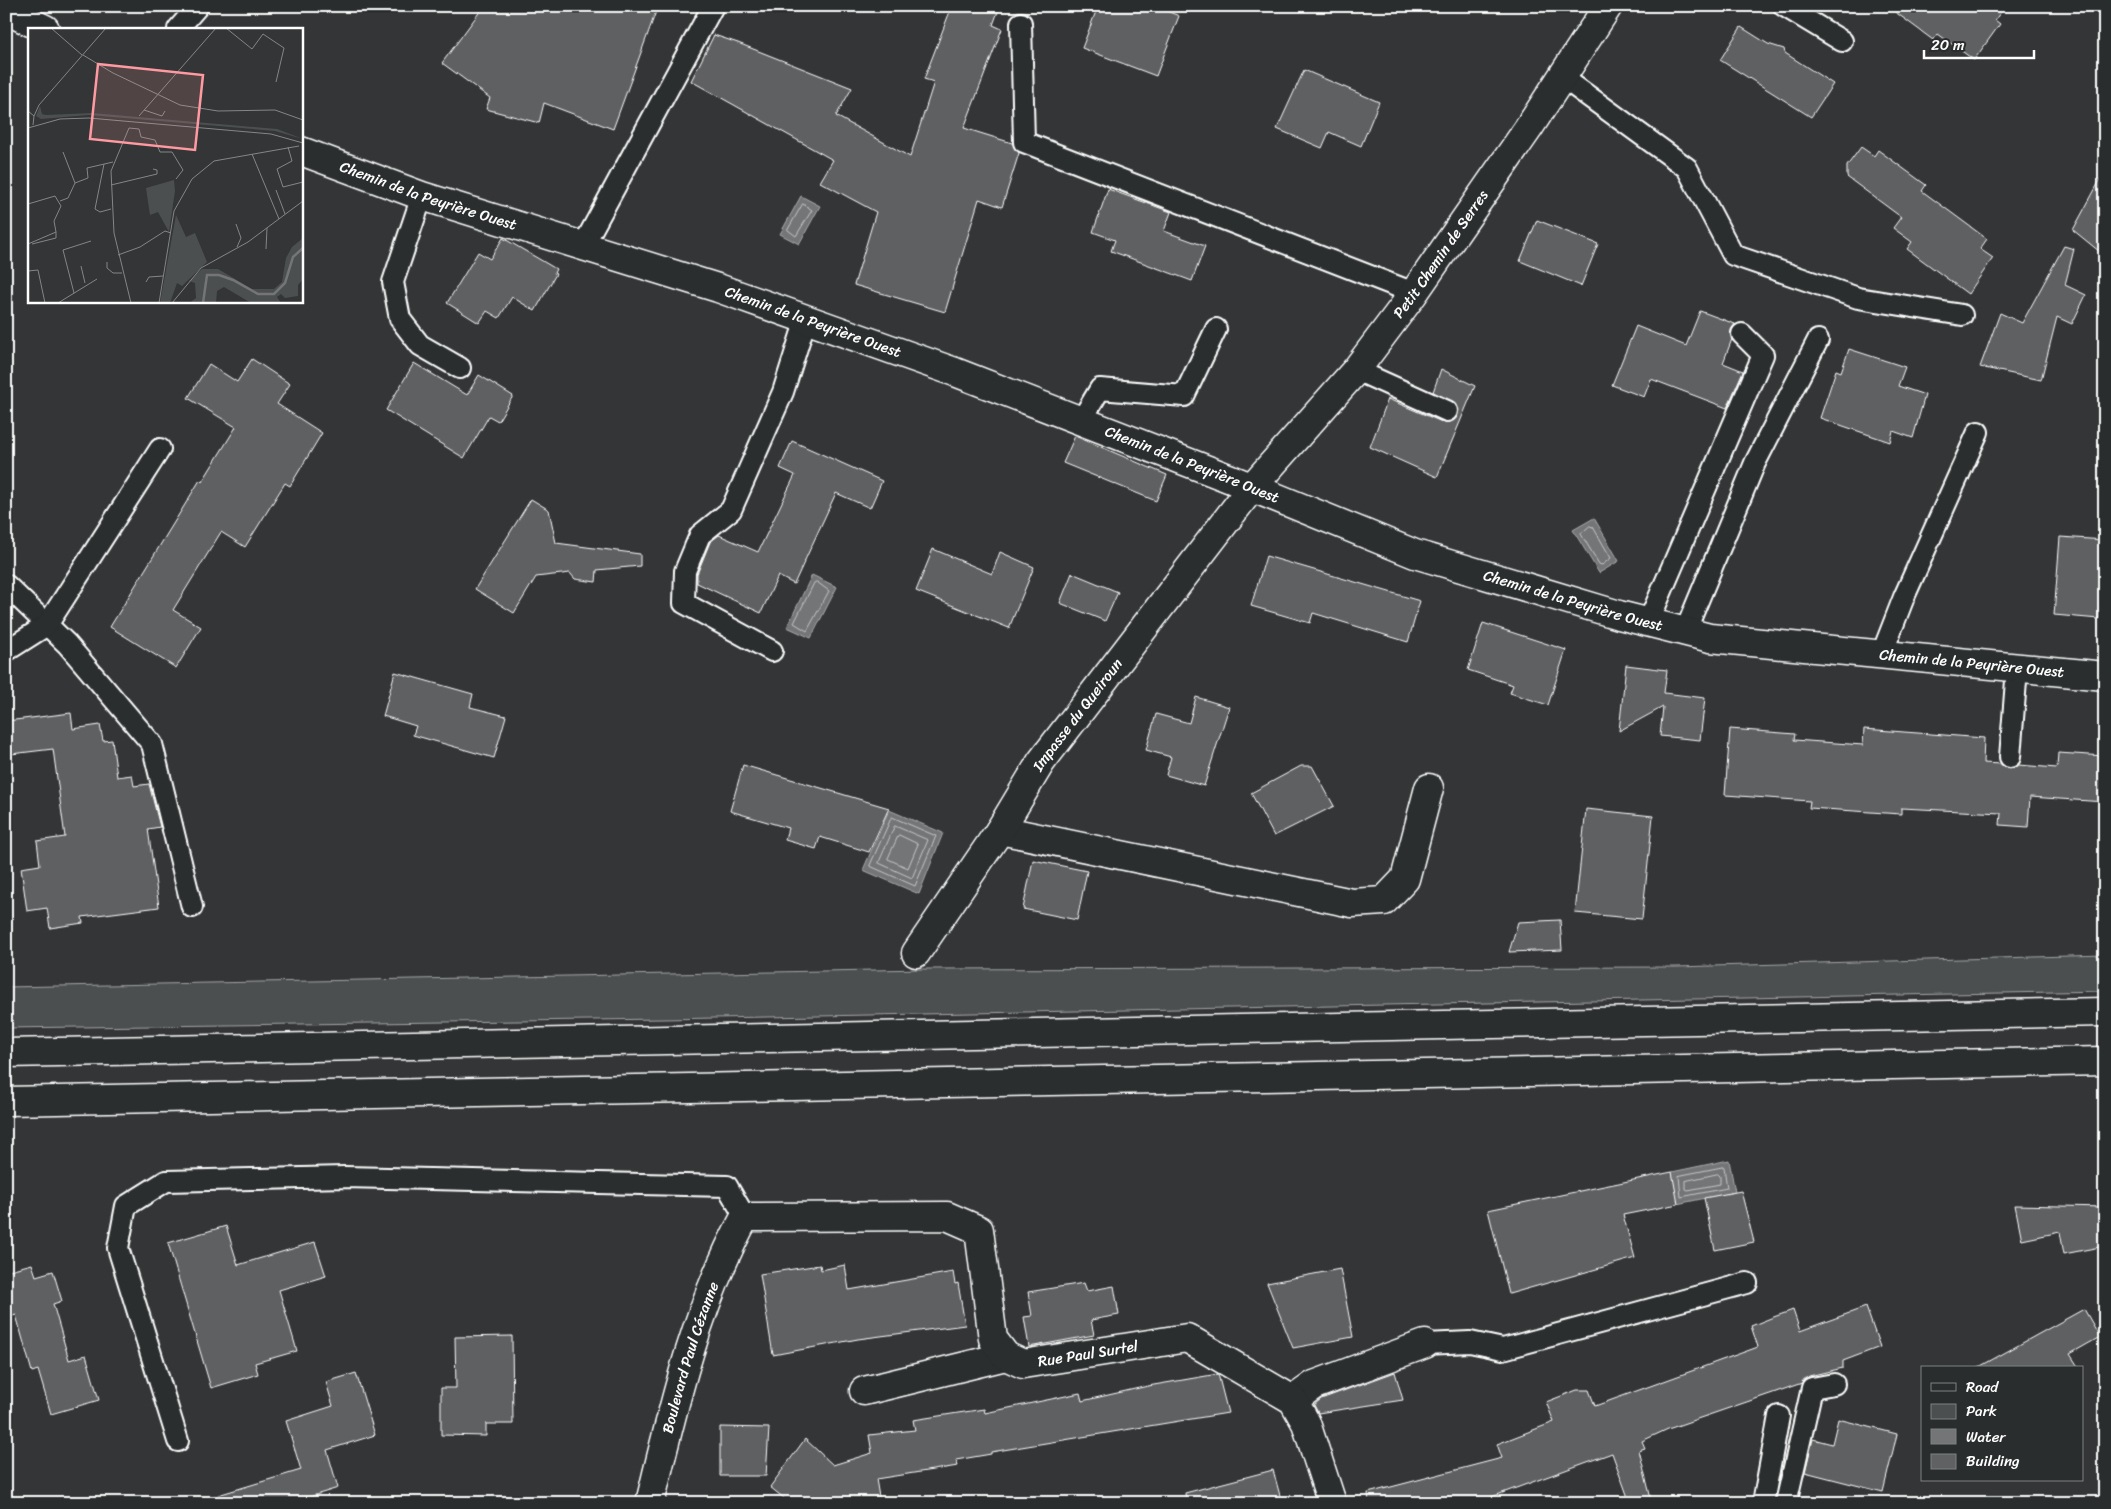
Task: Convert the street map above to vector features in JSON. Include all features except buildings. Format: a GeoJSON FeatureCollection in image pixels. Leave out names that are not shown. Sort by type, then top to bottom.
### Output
{"type":"FeatureCollection","features":[{"type":"Feature","properties":{"kind":"street","name":"Petit Chemin de Serres"},"geometry":{"type":"LineString","coordinates":[[1252,487],[1356,370],[1414,293],[1562,77],[1608,6]]}},
{"type":"Feature","properties":{"kind":"street"},"geometry":{"type":"LineString","coordinates":[[6,10],[43,28]]}},
{"type":"Feature","properties":{"kind":"street","name":"Chemin de la Peyrière Ouest"},"geometry":{"type":"LineString","coordinates":[[302,151],[422,196],[718,288],[955,372],[1252,487],[1415,554],[1648,623],[1710,638],[1881,656],[2105,676]]}},
{"type":"Feature","properties":{"kind":"street","name":"Impasse du Queiroun"},"geometry":{"type":"LineString","coordinates":[[916,953],[1000,830],[1041,762],[1252,487]]}},
{"type":"Feature","properties":{"kind":"street"},"geometry":{"type":"LineString","coordinates":[[1000,830],[1352,903],[1384,901],[1405,879],[1429,788]]}},
{"type":"Feature","properties":{"kind":"street"},"geometry":{"type":"LineString","coordinates":[[6,1054],[2105,1012]]}},
{"type":"Feature","properties":{"kind":"street"},"geometry":{"type":"LineString","coordinates":[[6,1101],[2105,1062]]}},
{"type":"Feature","properties":{"kind":"street"},"geometry":{"type":"LineString","coordinates":[[745,1217],[947,1216],[979,1230],[993,1339],[1006,1356],[864,1391]]}},
{"type":"Feature","properties":{"kind":"street","name":"Boulevard Paul Cézanne"},"geometry":{"type":"LineString","coordinates":[[650,1503],[678,1386],[728,1249],[745,1217]]}},
{"type":"Feature","properties":{"kind":"street","name":"Rue Paul Surtel"},"geometry":{"type":"LineString","coordinates":[[1006,1356],[1023,1364],[1187,1338],[1293,1400]]}},
{"type":"Feature","properties":{"kind":"street"},"geometry":{"type":"LineString","coordinates":[[1332,1503],[1306,1423],[1293,1400],[1314,1385],[1425,1344]]}},
{"type":"Feature","properties":{"kind":"lane"},"geometry":{"type":"LineString","coordinates":[[179,28],[198,6]]}},
{"type":"Feature","properties":{"kind":"lane"},"geometry":{"type":"LineString","coordinates":[[583,246],[713,6]]}},
{"type":"Feature","properties":{"kind":"lane"},"geometry":{"type":"LineString","coordinates":[[1784,6],[1842,41]]}},
{"type":"Feature","properties":{"kind":"lane"},"geometry":{"type":"LineString","coordinates":[[1021,23],[1024,142],[1414,293]]}},
{"type":"Feature","properties":{"kind":"lane"},"geometry":{"type":"LineString","coordinates":[[1562,77],[1687,168],[1733,256],[1858,298],[1962,315]]}},
{"type":"Feature","properties":{"kind":"lane"},"geometry":{"type":"LineString","coordinates":[[422,196],[393,282],[400,319],[420,345],[460,368]]}},
{"type":"Feature","properties":{"kind":"lane"},"geometry":{"type":"LineString","coordinates":[[772,652],[684,603],[685,571],[700,535],[731,510],[783,392],[806,319]]}},
{"type":"Feature","properties":{"kind":"lane"},"geometry":{"type":"LineString","coordinates":[[1081,421],[1100,388],[1184,396],[1216,330]]}},
{"type":"Feature","properties":{"kind":"lane"},"geometry":{"type":"LineString","coordinates":[[1648,623],[1763,355],[1742,334]]}},
{"type":"Feature","properties":{"kind":"lane"},"geometry":{"type":"LineString","coordinates":[[1685,632],[1755,463],[1818,340]]}},
{"type":"Feature","properties":{"kind":"lane"},"geometry":{"type":"LineString","coordinates":[[1356,370],[1447,411]]}},
{"type":"Feature","properties":{"kind":"lane"},"geometry":{"type":"LineString","coordinates":[[1881,656],[1904,596],[1978,432]]}},
{"type":"Feature","properties":{"kind":"lane"},"geometry":{"type":"LineString","coordinates":[[6,651],[47,625],[160,448]]}},
{"type":"Feature","properties":{"kind":"lane"},"geometry":{"type":"LineString","coordinates":[[6,585],[67,644],[152,744],[192,907]]}},
{"type":"Feature","properties":{"kind":"lane"},"geometry":{"type":"LineString","coordinates":[[2010,757],[2017,668]]}},
{"type":"Feature","properties":{"kind":"lane"},"geometry":{"type":"LineString","coordinates":[[178,1441],[118,1248],[126,1206],[166,1181],[345,1177],[727,1186],[745,1217]]}},
{"type":"Feature","properties":{"kind":"lane"},"geometry":{"type":"LineString","coordinates":[[1425,1344],[1470,1342],[1503,1349],[1747,1282]]}},
{"type":"Feature","properties":{"kind":"lane"},"geometry":{"type":"LineString","coordinates":[[1786,1503],[1812,1388],[1834,1384]]}},
{"type":"Feature","properties":{"kind":"lane"},"geometry":{"type":"LineString","coordinates":[[1763,1503],[1779,1416]]}},
{"type":"Feature","properties":{"kind":"green space"},"geometry":{"type":"Polygon","coordinates":[[[2105,955],[2105,991],[664,1019],[6,1028],[6,987],[925,969],[1676,967],[2105,955]]]}},
{"type":"Feature","properties":{"kind":"water"},"geometry":{"type":"Polygon","coordinates":[[[801,196],[820,206],[799,244],[780,234],[801,196]]]}},
{"type":"Feature","properties":{"kind":"water"},"geometry":{"type":"Polygon","coordinates":[[[1594,518],[1619,561],[1599,573],[1573,530],[1594,518]]]}},
{"type":"Feature","properties":{"kind":"water"},"geometry":{"type":"Polygon","coordinates":[[[812,575],[837,587],[811,638],[787,627],[812,575]]]}},
{"type":"Feature","properties":{"kind":"water"},"geometry":{"type":"Polygon","coordinates":[[[889,810],[943,833],[919,894],[863,870],[889,810]]]}},
{"type":"Feature","properties":{"kind":"water"},"geometry":{"type":"Polygon","coordinates":[[[1729,1160],[1735,1192],[1677,1204],[1672,1172],[1729,1160]]]}}]}
